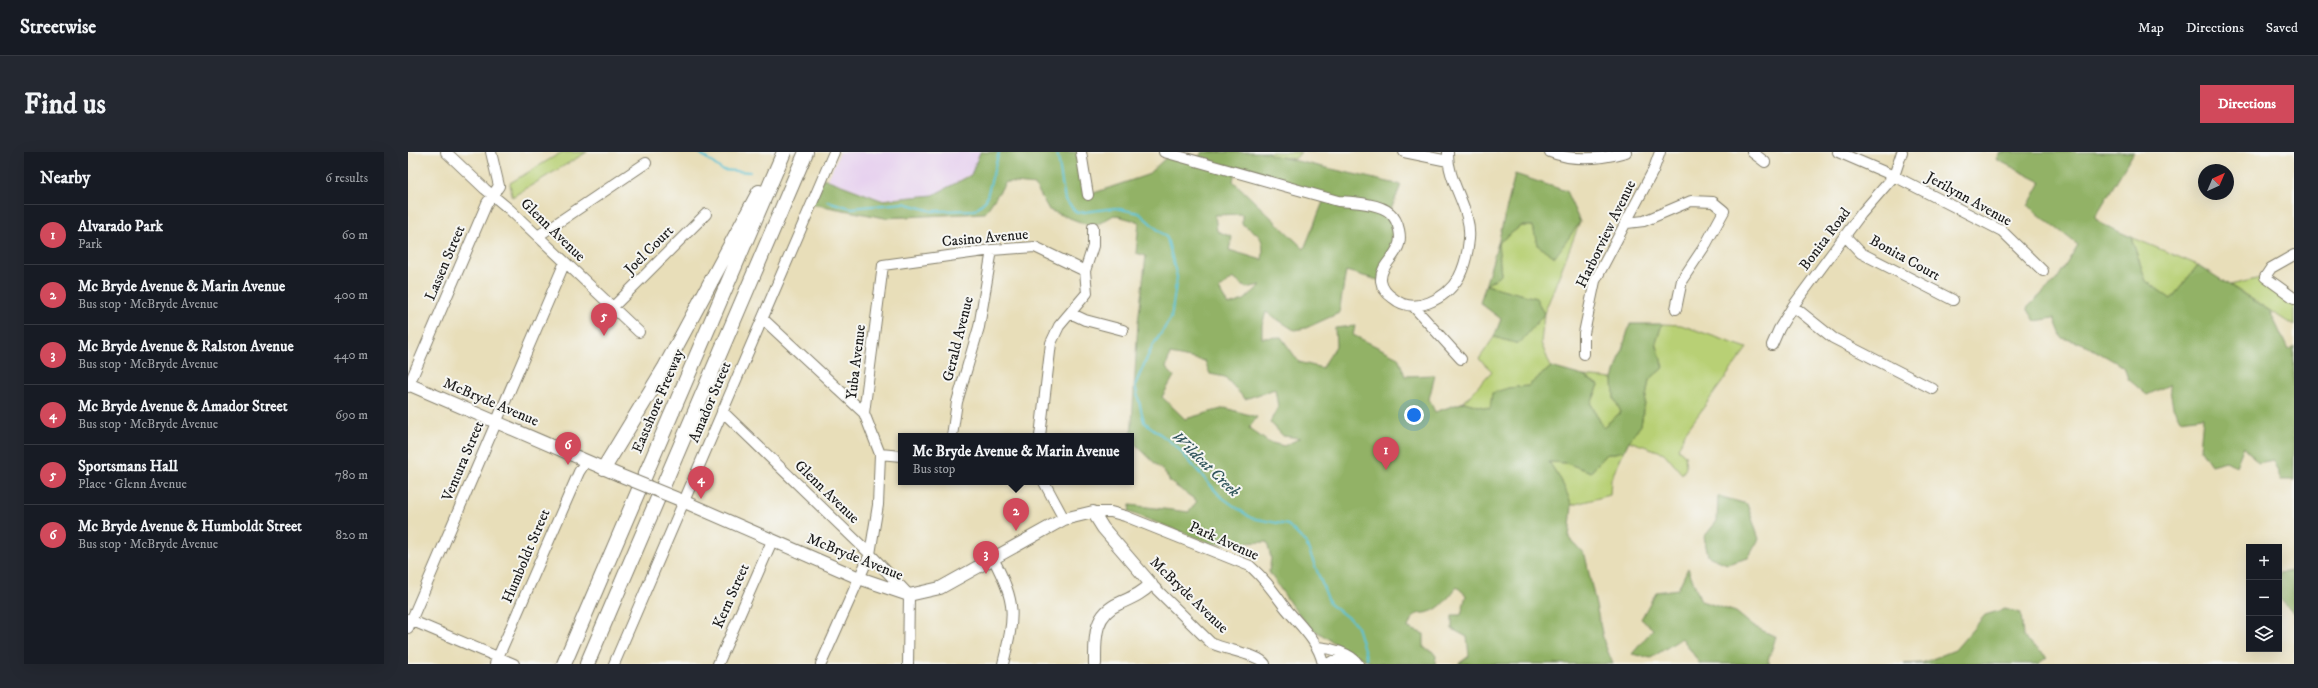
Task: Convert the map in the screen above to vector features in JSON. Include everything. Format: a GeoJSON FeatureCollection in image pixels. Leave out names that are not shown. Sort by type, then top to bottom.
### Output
{"type":"FeatureCollection","features":[{"type":"Feature","properties":{"kind":"highway"},"geometry":{"type":"LineString","coordinates":[[604,468],[664,369],[751,206],[783,152]]}},
{"type":"Feature","properties":{"kind":"highway","name":"Eastshore Freeway"},"geometry":{"type":"LineString","coordinates":[[564,664],[783,152]]}},
{"type":"Feature","properties":{"kind":"highway"},"geometry":{"type":"LineString","coordinates":[[587,664],[806,152]]}},
{"type":"Feature","properties":{"kind":"main road","name":"McBryde Avenue"},"geometry":{"type":"LineString","coordinates":[[408,385],[859,578],[909,595],[940,588],[1064,520],[1093,512],[1103,528],[1151,584]]}},
{"type":"Feature","properties":{"kind":"main road"},"geometry":{"type":"LineString","coordinates":[[1095,664],[1095,636],[1101,617],[1110,609],[1142,594],[1151,584]]}},
{"type":"Feature","properties":{"kind":"street","name":"Glenn Avenue"},"geometry":{"type":"LineString","coordinates":[[446,152],[538,236],[639,332]]}},
{"type":"Feature","properties":{"kind":"street","name":"Lassen Street"},"geometry":{"type":"LineString","coordinates":[[408,385],[492,195],[499,186],[490,152]]}},
{"type":"Feature","properties":{"kind":"street","name":"Amador Street"},"geometry":{"type":"LineString","coordinates":[[614,664],[681,501],[763,319],[834,152]]}},
{"type":"Feature","properties":{"kind":"street"},"geometry":{"type":"LineString","coordinates":[[1081,152],[1088,195]]}},
{"type":"Feature","properties":{"kind":"street"},"geometry":{"type":"LineString","coordinates":[[1164,152],[1338,201],[1368,203],[1390,212],[1400,227],[1398,248],[1386,264],[1381,281],[1386,293],[1400,305],[1413,306],[1432,302],[1447,292],[1458,277],[1465,261],[1469,239],[1467,214],[1456,189],[1448,157],[1404,152]]}},
{"type":"Feature","properties":{"kind":"street"},"geometry":{"type":"LineString","coordinates":[[1550,152],[1561,156],[1603,159],[1626,152]]}},
{"type":"Feature","properties":{"kind":"street","name":"Harborview Avenue"},"geometry":{"type":"LineString","coordinates":[[1584,354],[1584,333],[1595,281],[1653,172],[1660,152]]}},
{"type":"Feature","properties":{"kind":"street"},"geometry":{"type":"LineString","coordinates":[[1752,152],[1765,162]]}},
{"type":"Feature","properties":{"kind":"street","name":"Jerilynn Avenue"},"geometry":{"type":"LineString","coordinates":[[1838,152],[1894,176],[2002,231],[2043,271]]}},
{"type":"Feature","properties":{"kind":"street","name":"Bonita Road"},"geometry":{"type":"LineString","coordinates":[[1772,345],[1779,329],[1793,306],[1894,176],[1902,152]]}},
{"type":"Feature","properties":{"kind":"street"},"geometry":{"type":"LineString","coordinates":[[538,236],[646,163]]}},
{"type":"Feature","properties":{"kind":"street"},"geometry":{"type":"LineString","coordinates":[[1627,223],[1644,221],[1691,201],[1713,202],[1724,211],[1706,244],[1682,280],[1676,309]]}},
{"type":"Feature","properties":{"kind":"street","name":"Joel Court"},"geometry":{"type":"LineString","coordinates":[[613,307],[706,214]]}},
{"type":"Feature","properties":{"kind":"street"},"geometry":{"type":"LineString","coordinates":[[1040,433],[1051,343],[1059,326],[1087,293],[1085,271],[1094,246],[1093,227]]}},
{"type":"Feature","properties":{"kind":"street","name":"Bonita Court"},"geometry":{"type":"LineString","coordinates":[[1846,237],[1861,253],[1953,300]]}},
{"type":"Feature","properties":{"kind":"street","name":"Casino Avenue"},"geometry":{"type":"LineString","coordinates":[[883,265],[992,250],[1036,247],[1085,271]]}},
{"type":"Feature","properties":{"kind":"street","name":"Gerald Avenue"},"geometry":{"type":"LineString","coordinates":[[952,433],[957,402],[979,327],[992,250]]}},
{"type":"Feature","properties":{"kind":"street"},"geometry":{"type":"LineString","coordinates":[[2294,255],[2271,268],[2265,277],[2294,298]]}},
{"type":"Feature","properties":{"kind":"street","name":"Ventura Street"},"geometry":{"type":"LineString","coordinates":[[409,622],[497,422],[565,262]]}},
{"type":"Feature","properties":{"kind":"street","name":"Yuba Avenue"},"geometry":{"type":"LineString","coordinates":[[821,664],[870,554],[878,505],[880,454],[864,413],[883,265]]}},
{"type":"Feature","properties":{"kind":"street"},"geometry":{"type":"LineString","coordinates":[[1413,306],[1461,359]]}},
{"type":"Feature","properties":{"kind":"street"},"geometry":{"type":"LineString","coordinates":[[1793,306],[1833,338],[1933,389]]}},
{"type":"Feature","properties":{"kind":"street"},"geometry":{"type":"LineString","coordinates":[[1070,313],[1086,320],[1123,330]]}},
{"type":"Feature","properties":{"kind":"street"},"geometry":{"type":"LineString","coordinates":[[763,319],[864,413]]}},
{"type":"Feature","properties":{"kind":"street","name":"Glenn Avenue"},"geometry":{"type":"LineString","coordinates":[[722,411],[870,554],[909,595]]}},
{"type":"Feature","properties":{"kind":"street"},"geometry":{"type":"LineString","coordinates":[[880,454],[898,456]]}},
{"type":"Feature","properties":{"kind":"street","name":"Humboldt Street"},"geometry":{"type":"LineString","coordinates":[[497,661],[578,472],[586,461]]}},
{"type":"Feature","properties":{"kind":"street"},"geometry":{"type":"LineString","coordinates":[[1046,485],[1064,520]]}},
{"type":"Feature","properties":{"kind":"street","name":"Park Avenue"},"geometry":{"type":"LineString","coordinates":[[1093,512],[1111,512],[1125,516],[1250,566],[1266,579],[1318,647],[1323,664]]}},
{"type":"Feature","properties":{"kind":"street","name":"Kern Street"},"geometry":{"type":"LineString","coordinates":[[718,664],[772,541]]}},
{"type":"Feature","properties":{"kind":"street"},"geometry":{"type":"LineString","coordinates":[[993,558],[1007,585],[1011,599],[1013,623],[1003,664]]}},
{"type":"Feature","properties":{"kind":"street","name":"McBryde Avenue"},"geometry":{"type":"LineString","coordinates":[[1151,584],[1211,643],[1222,649],[1257,657],[1265,664]]}},
{"type":"Feature","properties":{"kind":"street"},"geometry":{"type":"LineString","coordinates":[[908,664],[909,595]]}},
{"type":"Feature","properties":{"kind":"street"},"geometry":{"type":"LineString","coordinates":[[409,622],[497,661],[514,664]]}},
{"type":"Feature","properties":{"kind":"street"},"geometry":{"type":"LineString","coordinates":[[1318,647],[1334,658],[1349,664]]}},
{"type":"Feature","properties":{"kind":"street"},"geometry":{"type":"LineString","coordinates":[[1334,658],[1356,660],[1358,664]]}},
{"type":"Feature","properties":{"kind":"shaded area"},"geometry":{"type":"Polygon","coordinates":[[[840,152],[980,152],[971,174],[933,195],[880,199],[828,179],[840,152]]]}},
{"type":"Feature","properties":{"kind":"green space"},"geometry":{"type":"Polygon","coordinates":[[[562,152],[587,152],[512,197],[510,183],[562,152]]]}},
{"type":"Feature","properties":{"kind":"green space"},"geometry":{"type":"Polygon","coordinates":[[[980,152],[1081,152],[1088,195],[1147,175],[1170,154],[1199,157],[1202,152],[1267,152],[1271,155],[1401,185],[1390,212],[1398,248],[1381,281],[1346,271],[1339,313],[1306,328],[1294,330],[1266,312],[1262,325],[1262,338],[1281,337],[1299,362],[1322,368],[1336,346],[1335,328],[1355,326],[1353,335],[1398,357],[1405,376],[1435,375],[1429,399],[1435,412],[1464,402],[1490,409],[1492,393],[1508,388],[1528,386],[1551,367],[1583,376],[1599,385],[1591,404],[1603,427],[1621,412],[1614,398],[1613,379],[1630,324],[1662,324],[1656,343],[1664,367],[1649,380],[1641,425],[1629,441],[1624,451],[1605,455],[1591,472],[1566,463],[1549,462],[1561,480],[1572,505],[1569,538],[1585,555],[1604,642],[1613,664],[1458,664],[1469,656],[1467,637],[1452,629],[1452,615],[1461,615],[1466,595],[1457,587],[1441,606],[1429,612],[1415,615],[1410,621],[1408,628],[1424,634],[1424,648],[1432,651],[1436,656],[1435,664],[1374,664],[1342,648],[1310,627],[1292,606],[1269,572],[1271,558],[1267,542],[1213,544],[1129,512],[1130,505],[1189,512],[1197,501],[1170,482],[1166,474],[1134,443],[1134,433],[1131,433],[1138,322],[1146,256],[1136,253],[1139,222],[1114,215],[1093,227],[1049,210],[1035,185],[1006,182],[985,213],[885,218],[812,204],[823,178],[881,200],[933,195],[971,175],[980,152]],[[1235,171],[1233,181],[1304,249],[1325,197],[1235,171]],[[1242,214],[1215,215],[1217,231],[1232,237],[1229,250],[1262,260],[1262,241],[1257,234],[1242,224],[1242,214]],[[1233,278],[1219,289],[1228,305],[1244,300],[1261,285],[1246,288],[1233,278]],[[1170,354],[1166,368],[1174,376],[1162,397],[1185,419],[1225,408],[1257,417],[1249,428],[1268,442],[1284,446],[1300,438],[1283,436],[1270,422],[1278,407],[1275,389],[1245,399],[1225,377],[1210,374],[1205,361],[1170,354]]]}},
{"type":"Feature","properties":{"kind":"green space"},"geometry":{"type":"Polygon","coordinates":[[[1267,152],[1301,152],[1295,159],[1271,155],[1267,152]]]}},
{"type":"Feature","properties":{"kind":"green space"},"geometry":{"type":"Polygon","coordinates":[[[2000,152],[2134,152],[2095,217],[2100,223],[2131,237],[2146,281],[2171,299],[2198,265],[2270,311],[2288,350],[2294,346],[2294,480],[2281,480],[2273,460],[2258,463],[2244,446],[2236,466],[2226,461],[2211,465],[2200,449],[2203,417],[2180,420],[2173,407],[2169,385],[2147,395],[2128,379],[2124,367],[2084,344],[2062,338],[2054,318],[2035,321],[2027,308],[2057,279],[2078,245],[2028,206],[2041,182],[1996,159],[2000,152]]]}},
{"type":"Feature","properties":{"kind":"green space"},"geometry":{"type":"Polygon","coordinates":[[[1515,174],[1566,191],[1580,222],[1555,257],[1537,245],[1533,226],[1521,226],[1498,243],[1515,174]]]}},
{"type":"Feature","properties":{"kind":"green space"},"geometry":{"type":"Polygon","coordinates":[[[1580,222],[1544,314],[1541,343],[1551,367],[1528,386],[1508,388],[1490,409],[1464,402],[1492,371],[1479,359],[1494,337],[1519,344],[1536,298],[1486,285],[1501,275],[1498,243],[1521,226],[1533,226],[1537,245],[1555,256],[1580,222]]]}},
{"type":"Feature","properties":{"kind":"green space"},"geometry":{"type":"Polygon","coordinates":[[[2131,237],[2198,265],[2171,299],[2146,281],[2131,237]]]}},
{"type":"Feature","properties":{"kind":"green space"},"geometry":{"type":"Polygon","coordinates":[[[1498,243],[1501,275],[1486,285],[1536,298],[1544,314],[1519,344],[1494,337],[1501,319],[1480,303],[1498,243]]]}},
{"type":"Feature","properties":{"kind":"green space"},"geometry":{"type":"Polygon","coordinates":[[[2265,277],[2294,298],[2294,326],[2230,285],[2265,277]]]}},
{"type":"Feature","properties":{"kind":"green space"},"geometry":{"type":"Polygon","coordinates":[[[1662,324],[1681,325],[1747,348],[1685,433],[1678,449],[1685,455],[1686,468],[1682,474],[1664,453],[1629,441],[1641,425],[1649,380],[1664,367],[1656,343],[1662,324]]]}},
{"type":"Feature","properties":{"kind":"green space"},"geometry":{"type":"Polygon","coordinates":[[[1583,376],[1613,379],[1614,398],[1621,412],[1603,427],[1591,404],[1599,385],[1583,376]]]}},
{"type":"Feature","properties":{"kind":"green space"},"geometry":{"type":"Polygon","coordinates":[[[1624,451],[1611,479],[1610,495],[1572,505],[1561,480],[1549,462],[1566,463],[1591,472],[1605,455],[1624,451]]]}},
{"type":"Feature","properties":{"kind":"green space"},"geometry":{"type":"Polygon","coordinates":[[[1718,496],[1747,504],[1759,539],[1748,558],[1727,564],[1708,556],[1704,537],[1717,521],[1718,496]]]}},
{"type":"Feature","properties":{"kind":"green space"},"geometry":{"type":"Polygon","coordinates":[[[1688,568],[1701,601],[1736,612],[1753,626],[1776,637],[1768,660],[1770,664],[1700,664],[1682,638],[1651,658],[1632,654],[1653,629],[1641,619],[1656,592],[1678,589],[1688,568]]]}},
{"type":"Feature","properties":{"kind":"green space"},"geometry":{"type":"Polygon","coordinates":[[[2294,571],[2294,613],[2282,601],[2282,573],[2294,571]]]}},
{"type":"Feature","properties":{"kind":"green space"},"geometry":{"type":"Polygon","coordinates":[[[2005,609],[2021,613],[2023,637],[2047,657],[2038,664],[1904,664],[1922,663],[1955,650],[1985,615],[2005,609]]]}},
{"type":"Feature","properties":{"kind":"waterway","name":"Wildcat Creek"},"geometry":{"type":"LineString","coordinates":[[698,152],[722,170],[750,172]]}},
{"type":"Feature","properties":{"kind":"waterway","name":"Wildcat Creek"},"geometry":{"type":"LineString","coordinates":[[827,201],[851,208],[904,203],[932,211],[975,210],[986,200],[999,152]]}},
{"type":"Feature","properties":{"kind":"waterway","name":"Wildcat Creek"},"geometry":{"type":"LineString","coordinates":[[1057,152],[1065,200],[1077,213],[1115,208],[1139,213],[1167,238],[1177,277],[1171,318],[1152,347],[1135,385],[1144,422],[1176,446],[1220,496],[1251,518],[1288,525],[1306,543],[1330,604],[1356,624],[1367,659]]}},
{"type":"Feature","properties":{"kind":"place","name":"Sportsmans Hall"},"geometry":{"type":"Point","coordinates":[604,336]}},
{"type":"Feature","properties":{"kind":"place","name":"Mc Bryde Avenue & Humboldt Street"},"geometry":{"type":"Point","coordinates":[568,465]}},
{"type":"Feature","properties":{"kind":"place","name":"Alvarado Park"},"geometry":{"type":"Point","coordinates":[1386,470]}},
{"type":"Feature","properties":{"kind":"place","name":"Mc Bryde Avenue & Amador Street"},"geometry":{"type":"Point","coordinates":[701,499]}},
{"type":"Feature","properties":{"kind":"place","name":"Mc Bryde Avenue & Marin Avenue"},"geometry":{"type":"Point","coordinates":[1016,531]}},
{"type":"Feature","properties":{"kind":"place","name":"Mc Bryde Avenue & Ralston Avenue"},"geometry":{"type":"Point","coordinates":[986,574]}}]}
